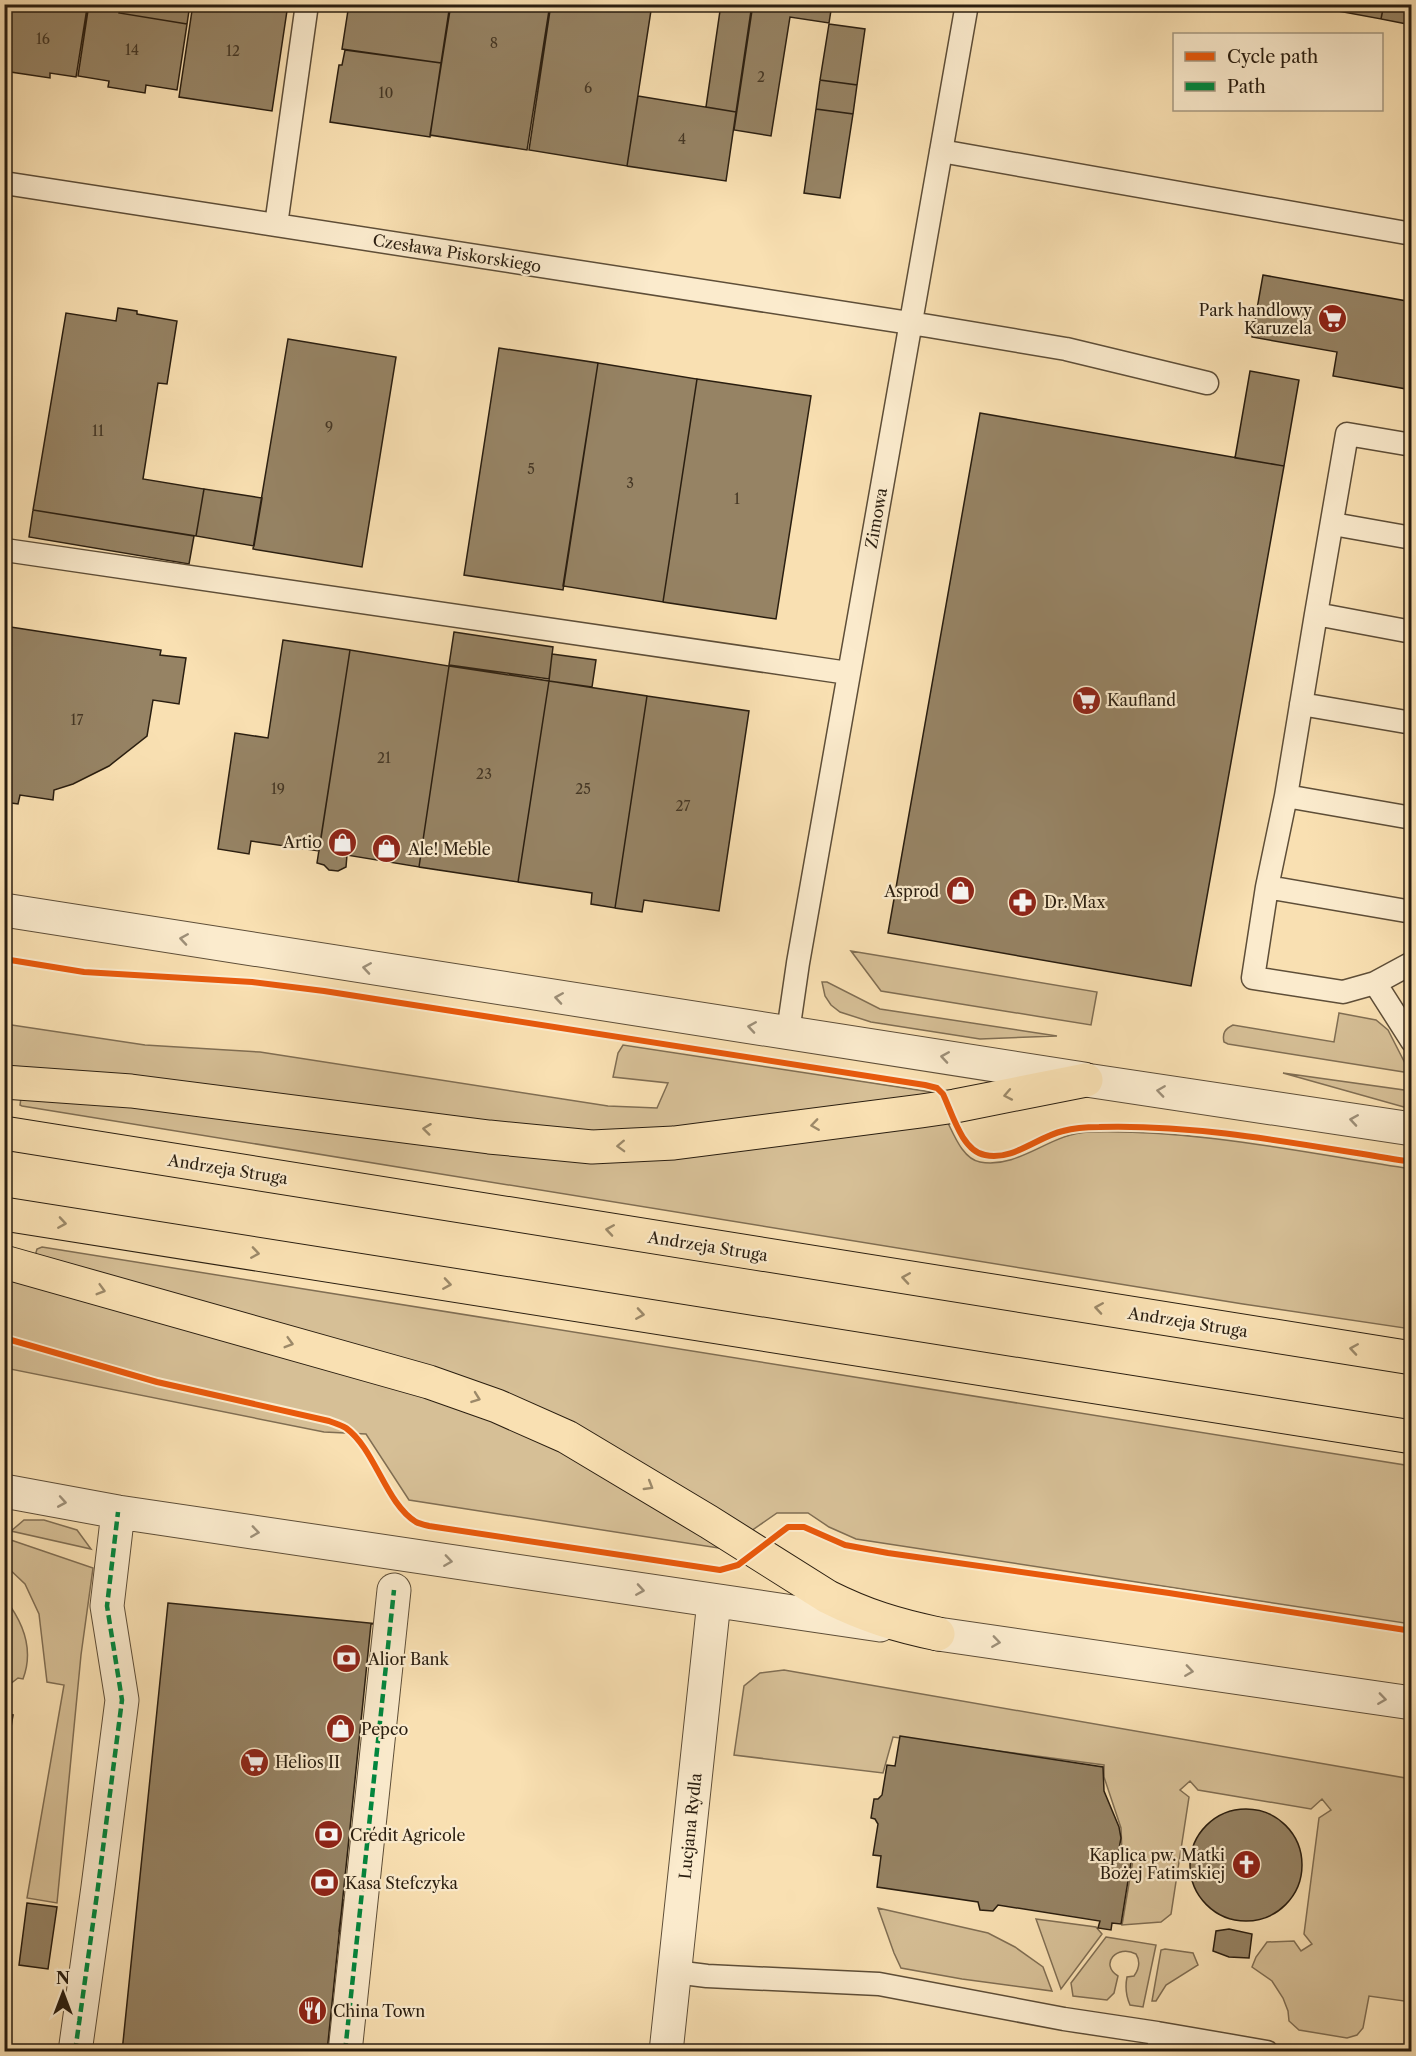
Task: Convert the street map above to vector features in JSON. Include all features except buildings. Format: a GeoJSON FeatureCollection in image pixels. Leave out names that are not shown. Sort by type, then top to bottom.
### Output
{"type":"FeatureCollection","features":[{"type":"Feature","properties":{"kind":"main road"},"geometry":{"type":"LineString","coordinates":[[4,1082],[131,1091],[536,1143],[614,1147],[674,1143],[921,1111],[1086,1080]]}},
{"type":"Feature","properties":{"kind":"main road","name":"Andrzeja Struga"},"geometry":{"type":"LineString","coordinates":[[4,1133],[1412,1358]]}},
{"type":"Feature","properties":{"kind":"main road"},"geometry":{"type":"LineString","coordinates":[[4,1214],[1412,1437]]}},
{"type":"Feature","properties":{"kind":"main road"},"geometry":{"type":"LineString","coordinates":[[4,1262],[429,1382],[497,1406],[567,1437],[828,1597],[882,1621],[938,1634]]}},
{"type":"Feature","properties":{"kind":"street"},"geometry":{"type":"LineString","coordinates":[[4,910],[608,1006],[1412,1128]]}},
{"type":"Feature","properties":{"kind":"street"},"geometry":{"type":"LineString","coordinates":[[4,1491],[118,1512],[1412,1703]]}},
{"type":"Feature","properties":{"kind":"street"},"geometry":{"type":"LineString","coordinates":[[75,2052],[99,1887],[122,1700],[107,1606],[118,1512]]}},
{"type":"Feature","properties":{"kind":"street"},"geometry":{"type":"LineString","coordinates":[[345,2052],[394,1590]]}},
{"type":"Feature","properties":{"kind":"street","name":"Lucjana Rydla"},"geometry":{"type":"LineString","coordinates":[[666,2052],[714,1601]]}},
{"type":"Feature","properties":{"kind":"lane"},"geometry":{"type":"LineString","coordinates":[[276,225],[307,4]]}},
{"type":"Feature","properties":{"kind":"lane","name":"Zimowa"},"geometry":{"type":"LineString","coordinates":[[788,1032],[848,673],[967,4]]}},
{"type":"Feature","properties":{"kind":"lane"},"geometry":{"type":"LineString","coordinates":[[941,151],[1411,230]]}},
{"type":"Feature","properties":{"kind":"lane","name":"Czesława Piskorskiego"},"geometry":{"type":"LineString","coordinates":[[4,183],[910,323],[1066,349],[1207,382]]}},
{"type":"Feature","properties":{"kind":"lane"},"geometry":{"type":"LineString","coordinates":[[1412,445],[1347,434],[1253,978],[1343,992],[1375,983],[1412,963]]}},
{"type":"Feature","properties":{"kind":"lane"},"geometry":{"type":"LineString","coordinates":[[1333,524],[1412,538]]}},
{"type":"Feature","properties":{"kind":"lane"},"geometry":{"type":"LineString","coordinates":[[6,550],[848,673]]}},
{"type":"Feature","properties":{"kind":"lane"},"geometry":{"type":"LineString","coordinates":[[1316,614],[1412,632]]}},
{"type":"Feature","properties":{"kind":"lane"},"geometry":{"type":"LineString","coordinates":[[1301,704],[1412,723]]}},
{"type":"Feature","properties":{"kind":"lane"},"geometry":{"type":"LineString","coordinates":[[1286,796],[1412,818]]}},
{"type":"Feature","properties":{"kind":"lane"},"geometry":{"type":"LineString","coordinates":[[1268,887],[1412,912]]}},
{"type":"Feature","properties":{"kind":"lane"},"geometry":{"type":"LineString","coordinates":[[1375,983],[1412,1041]]}},
{"type":"Feature","properties":{"kind":"lane"},"geometry":{"type":"LineString","coordinates":[[675,1972],[707,1976],[879,1984],[1064,2019],[1159,2042],[1268,2052]]}},
{"type":"Feature","properties":{"kind":"shaded area"},"geometry":{"type":"Polygon","coordinates":[[[851,951],[1097,992],[1091,1025],[881,991],[851,951]]]}},
{"type":"Feature","properties":{"kind":"shaded area"},"geometry":{"type":"Polygon","coordinates":[[[822,982],[827,982],[880,1009],[1057,1036],[980,1039],[871,1022],[840,1012],[831,1005],[825,996],[822,982]]]}},
{"type":"Feature","properties":{"kind":"shaded area"},"geometry":{"type":"Polygon","coordinates":[[[1339,1013],[1376,1020],[1388,1030],[1410,1073],[1224,1042],[1225,1032],[1233,1025],[1334,1042],[1339,1013]]]}},
{"type":"Feature","properties":{"kind":"shaded area"},"geometry":{"type":"Polygon","coordinates":[[[5,1024],[145,1045],[260,1052],[608,1106],[657,1108],[668,1083],[613,1077],[618,1053],[623,1045],[931,1092],[935,1095],[679,1128],[606,1132],[541,1129],[5,1066],[5,1024]]]}},
{"type":"Feature","properties":{"kind":"shaded area"},"geometry":{"type":"Polygon","coordinates":[[[1283,1073],[1411,1091],[1411,1109],[1283,1073]]]}},
{"type":"Feature","properties":{"kind":"shaded area"},"geometry":{"type":"Polygon","coordinates":[[[21,1098],[143,1106],[495,1152],[947,1121],[964,1151],[980,1162],[995,1163],[1022,1156],[1075,1134],[1129,1132],[1251,1143],[1411,1169],[1411,1329],[1243,1304],[22,1106],[20,1105],[21,1098]]]}},
{"type":"Feature","properties":{"kind":"shaded area"},"geometry":{"type":"Polygon","coordinates":[[[42,1247],[1411,1466],[1411,1624],[856,1539],[829,1527],[808,1513],[777,1513],[725,1549],[409,1500],[366,1434],[324,1432],[5,1368],[4,1262],[35,1256],[37,1249],[42,1247]]]}},
{"type":"Feature","properties":{"kind":"shaded area"},"geometry":{"type":"Polygon","coordinates":[[[24,1520],[44,1520],[77,1530],[91,1549],[11,1531],[24,1520]]]}},
{"type":"Feature","properties":{"kind":"shaded area"},"geometry":{"type":"Polygon","coordinates":[[[5,1538],[93,1568],[81,1655],[57,1903],[27,1898],[64,1685],[47,1682],[39,1614],[25,1584],[5,1565],[5,1538]]]}},
{"type":"Feature","properties":{"kind":"shaded area"},"geometry":{"type":"Polygon","coordinates":[[[5,1599],[22,1627],[27,1658],[23,1679],[18,1678],[5,1688],[5,1599]]]}},
{"type":"Feature","properties":{"kind":"shaded area"},"geometry":{"type":"Polygon","coordinates":[[[784,1670],[1411,1779],[1411,2002],[1369,1996],[1363,2028],[1357,2035],[1347,2038],[1299,2030],[1289,2021],[1283,1998],[1272,1981],[1252,1967],[1267,1942],[1294,1941],[1301,1951],[1312,1944],[1304,1934],[1319,1818],[1331,1810],[1322,1799],[1311,1809],[1198,1790],[1190,1781],[1180,1790],[1189,1797],[1171,1914],[1161,1922],[1122,1925],[1134,1854],[1122,1853],[1121,1828],[1104,1777],[1104,1765],[893,1737],[883,1773],[734,1755],[744,1686],[760,1673],[784,1670]]]}},
{"type":"Feature","properties":{"kind":"shaded area"},"geometry":{"type":"Polygon","coordinates":[[[878,1908],[988,1933],[1015,1947],[1043,1967],[1052,1991],[901,1968],[878,1908]]]}},
{"type":"Feature","properties":{"kind":"shaded area"},"geometry":{"type":"Polygon","coordinates":[[[1036,1919],[1096,1927],[1102,1934],[1061,1989],[1036,1919]]]}},
{"type":"Feature","properties":{"kind":"shaded area"},"geometry":{"type":"Polygon","coordinates":[[[1106,1937],[1156,1945],[1143,2007],[1130,2005],[1128,1998],[1127,1977],[1134,1976],[1139,1963],[1136,1954],[1129,1952],[1117,1953],[1110,1961],[1110,1966],[1118,1976],[1114,1993],[1107,2000],[1073,1996],[1071,1983],[1106,1937]]]}},
{"type":"Feature","properties":{"kind":"shaded area"},"geometry":{"type":"Polygon","coordinates":[[[1161,1950],[1193,1953],[1198,1965],[1166,1985],[1156,2001],[1152,2001],[1161,1950]]]}},
{"type":"Feature","properties":{"kind":"marked path"},"geometry":{"type":"LineString","coordinates":[[75,2052],[122,1700],[107,1606],[118,1512]]}},
{"type":"Feature","properties":{"kind":"marked path"},"geometry":{"type":"LineString","coordinates":[[345,2052],[394,1590]]}},
{"type":"Feature","properties":{"kind":"cycle path"},"geometry":{"type":"LineString","coordinates":[[4,959],[84,972],[252,982],[324,991],[925,1085],[937,1088],[943,1094],[964,1139],[977,1152],[985,1155],[1005,1155],[1053,1134],[1072,1129],[1138,1127],[1256,1137],[1412,1162]]}},
{"type":"Feature","properties":{"kind":"cycle path"},"geometry":{"type":"LineString","coordinates":[[4,1338],[157,1382],[329,1421],[342,1426],[356,1437],[365,1449],[396,1503],[416,1522],[429,1526],[720,1570],[738,1565],[788,1527],[804,1527],[845,1545],[888,1553],[1169,1593],[1412,1631]]}},
{"type":"Feature","properties":{"kind":"place","name":"Park handlowy Karuzela"},"geometry":{"type":"Point","coordinates":[1333,319]}},
{"type":"Feature","properties":{"kind":"place","name":"Kaufland"},"geometry":{"type":"Point","coordinates":[1086,700]}},
{"type":"Feature","properties":{"kind":"place","name":"Artio"},"geometry":{"type":"Point","coordinates":[343,842]}},
{"type":"Feature","properties":{"kind":"place","name":"Ale! Meble"},"geometry":{"type":"Point","coordinates":[387,849]}},
{"type":"Feature","properties":{"kind":"place","name":"Asprod"},"geometry":{"type":"Point","coordinates":[960,891]}},
{"type":"Feature","properties":{"kind":"place","name":"Dr. Max"},"geometry":{"type":"Point","coordinates":[1023,902]}},
{"type":"Feature","properties":{"kind":"place","name":"Alior Bank"},"geometry":{"type":"Point","coordinates":[347,1659]}},
{"type":"Feature","properties":{"kind":"place","name":"Pepco"},"geometry":{"type":"Point","coordinates":[340,1729]}},
{"type":"Feature","properties":{"kind":"place","name":"Helios II"},"geometry":{"type":"Point","coordinates":[254,1762]}},
{"type":"Feature","properties":{"kind":"place","name":"Crédit Agricole"},"geometry":{"type":"Point","coordinates":[329,1835]}},
{"type":"Feature","properties":{"kind":"place","name":"Kaplica pw. Matki Bożej Fatimskiej"},"geometry":{"type":"Point","coordinates":[1246,1864]}},
{"type":"Feature","properties":{"kind":"place","name":"Kasa Stefczyka"},"geometry":{"type":"Point","coordinates":[324,1883]}},
{"type":"Feature","properties":{"kind":"place","name":"China Town"},"geometry":{"type":"Point","coordinates":[312,2011]}}]}
